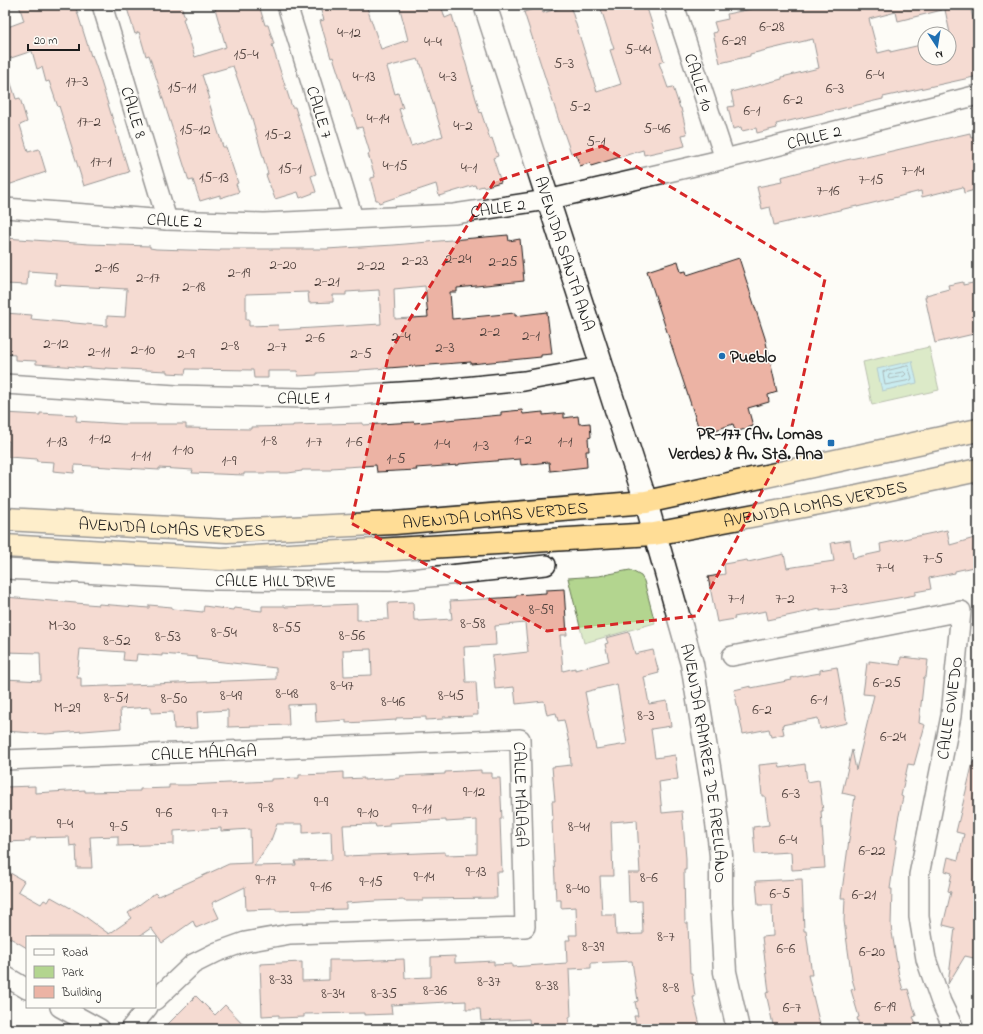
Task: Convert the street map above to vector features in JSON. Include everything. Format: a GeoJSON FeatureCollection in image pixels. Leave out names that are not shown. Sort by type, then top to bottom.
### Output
{"type":"FeatureCollection","features":[{"type":"Feature","properties":{"kind":"highway","name":"AVENIDA LOMAS VERDES"},"geometry":{"type":"LineString","coordinates":[[5,519],[227,531],[394,523],[646,502],[978,430]]}},
{"type":"Feature","properties":{"kind":"highway","name":"AVENIDA LOMAS VERDES"},"geometry":{"type":"LineString","coordinates":[[5,546],[222,559],[654,534],[857,496],[978,470]]}},
{"type":"Feature","properties":{"kind":"street","name":"CALLE 8"},"geometry":{"type":"LineString","coordinates":[[102,5],[167,220]]}},
{"type":"Feature","properties":{"kind":"street","name":"CALLE 7"},"geometry":{"type":"LineString","coordinates":[[287,5],[353,218]]}},
{"type":"Feature","properties":{"kind":"street","name":"AVENIDA SANTA ANA"},"geometry":{"type":"LineString","coordinates":[[485,5],[601,367],[646,502]]}},
{"type":"Feature","properties":{"kind":"street","name":"CALLE 10"},"geometry":{"type":"LineString","coordinates":[[674,5],[725,159]]}},
{"type":"Feature","properties":{"kind":"street","name":"CALLE 2"},"geometry":{"type":"LineString","coordinates":[[5,208],[167,220],[264,223],[454,214],[548,200],[725,159],[978,95]]}},
{"type":"Feature","properties":{"kind":"street","name":"CALLE 1"},"geometry":{"type":"LineString","coordinates":[[5,384],[176,395],[304,398],[434,390],[516,382],[601,367]]}},
{"type":"Feature","properties":{"kind":"street","name":"AVENIDA RAMÍREZ DE ARELLANO"},"geometry":{"type":"LineString","coordinates":[[646,502],[692,664],[695,680],[713,791],[721,855],[721,903],[726,972],[738,1029]]}},
{"type":"Feature","properties":{"kind":"street","name":"CALLE HILL DRIVE"},"geometry":{"type":"LineString","coordinates":[[5,569],[215,580],[390,581],[546,565]]}},
{"type":"Feature","properties":{"kind":"street","name":"CALLE OVIEDO"},"geometry":{"type":"LineString","coordinates":[[732,656],[960,611],[951,716],[919,874],[919,917],[926,958],[941,1002],[954,1029]]}},
{"type":"Feature","properties":{"kind":"street","name":"CALLE MÁLAGA"},"geometry":{"type":"LineString","coordinates":[[5,760],[520,739],[525,926],[290,934],[245,942],[217,952],[193,964],[156,999]]}},
{"type":"Feature","properties":{"kind":"street"},"geometry":{"type":"LineString","coordinates":[[62,1008],[100,1029]]}},
{"type":"Feature","properties":{"kind":"street"},"geometry":{"type":"LineString","coordinates":[[130,1029],[147,1008]]}},
{"type":"Feature","properties":{"kind":"highlighted area"},"geometry":{"type":"Polygon","coordinates":[[[602,146],[825,279],[789,440],[696,616],[547,631],[351,523],[389,353],[494,182],[602,146]]]}},
{"type":"Feature","properties":{"kind":"green space"},"geometry":{"type":"Polygon","coordinates":[[[929,347],[939,390],[872,405],[863,362],[929,347]]]}},
{"type":"Feature","properties":{"kind":"green space"},"geometry":{"type":"Polygon","coordinates":[[[630,570],[641,576],[644,581],[655,623],[584,643],[568,578],[599,576],[630,570]]]}},
{"type":"Feature","properties":{"kind":"water"},"geometry":{"type":"Polygon","coordinates":[[[912,361],[917,383],[882,391],[877,369],[912,361]]]}},
{"type":"Feature","properties":{"kind":"building"},"geometry":{"type":"Polygon","coordinates":[[[19,5],[75,5],[91,56],[92,55],[99,75],[129,172],[84,186],[59,106],[58,107],[49,81],[46,82],[42,67],[37,69],[32,51],[5,60],[5,28],[24,21],[19,5]]]}},
{"type":"Feature","properties":{"kind":"building"},"geometry":{"type":"Polygon","coordinates":[[[126,5],[181,5],[185,18],[183,19],[195,57],[226,47],[214,5],[259,5],[265,25],[268,25],[274,44],[272,45],[292,107],[295,107],[316,174],[311,176],[316,192],[300,198],[298,192],[275,199],[266,175],[268,174],[251,115],[233,66],[202,75],[223,147],[226,147],[238,183],[236,184],[239,192],[220,198],[220,195],[200,201],[193,180],[189,181],[149,55],[146,56],[139,32],[135,34],[126,5]]]}},
{"type":"Feature","properties":{"kind":"building"},"geometry":{"type":"Polygon","coordinates":[[[319,5],[366,5],[381,49],[408,40],[399,5],[441,5],[445,18],[452,15],[480,113],[481,112],[490,139],[492,138],[498,156],[493,158],[501,182],[476,188],[475,185],[439,196],[436,184],[379,203],[378,200],[376,200],[371,182],[371,178],[375,177],[368,154],[370,153],[362,127],[357,128],[333,57],[331,58],[320,21],[324,20],[319,5]],[[418,59],[387,67],[395,94],[398,93],[403,108],[399,109],[411,146],[443,136],[418,59]]]}},
{"type":"Feature","properties":{"kind":"building"},"geometry":{"type":"Polygon","coordinates":[[[570,5],[597,92],[621,84],[610,50],[614,49],[601,9],[614,5],[646,5],[664,61],[659,63],[668,88],[673,87],[681,108],[687,134],[682,135],[685,146],[644,155],[643,150],[591,166],[590,163],[580,166],[575,152],[571,153],[562,130],[524,12],[541,7],[543,13],[570,5]]]}},
{"type":"Feature","properties":{"kind":"building"},"geometry":{"type":"Polygon","coordinates":[[[770,5],[941,5],[942,10],[898,21],[896,12],[869,19],[878,53],[917,46],[917,66],[957,66],[957,26],[948,26],[944,5],[970,5],[978,42],[978,75],[776,124],[777,128],[757,133],[756,128],[742,131],[741,127],[733,129],[728,107],[734,106],[731,92],[819,68],[813,39],[750,54],[750,56],[720,63],[713,33],[717,32],[714,22],[728,19],[727,14],[770,5]]]}},
{"type":"Feature","properties":{"kind":"building"},"geometry":{"type":"Polygon","coordinates":[[[5,74],[8,74],[16,99],[20,98],[27,122],[20,125],[28,152],[39,149],[46,172],[8,185],[5,177],[5,74]]]}},
{"type":"Feature","properties":{"kind":"building"},"geometry":{"type":"Polygon","coordinates":[[[970,133],[971,138],[978,136],[978,189],[964,193],[963,187],[922,197],[921,191],[774,225],[770,207],[762,209],[757,187],[782,182],[781,177],[846,160],[866,157],[970,133]]]}},
{"type":"Feature","properties":{"kind":"building"},"geometry":{"type":"Polygon","coordinates":[[[508,235],[509,241],[520,239],[524,281],[457,288],[457,292],[450,292],[452,319],[515,313],[515,316],[547,312],[552,354],[541,355],[541,357],[471,364],[471,362],[317,373],[317,375],[298,376],[297,371],[268,371],[268,378],[254,378],[253,370],[186,369],[185,374],[167,373],[167,371],[105,369],[36,364],[36,361],[15,360],[15,355],[5,354],[5,313],[32,315],[31,319],[107,326],[107,316],[125,317],[127,289],[55,285],[56,273],[28,271],[27,285],[5,284],[5,238],[89,244],[150,246],[150,248],[156,249],[220,251],[220,249],[326,249],[394,245],[508,235]],[[425,286],[394,289],[395,319],[428,317],[425,286]],[[379,290],[346,292],[346,295],[333,295],[333,302],[309,303],[308,292],[246,294],[246,320],[249,320],[249,326],[278,325],[279,330],[381,324],[379,290]]]}},
{"type":"Feature","properties":{"kind":"building","name":"Pueblo"},"geometry":{"type":"Polygon","coordinates":[[[739,258],[765,338],[777,392],[768,395],[769,402],[748,408],[753,426],[736,432],[733,424],[701,435],[647,271],[678,261],[681,272],[686,271],[687,275],[739,258]]]}},
{"type":"Feature","properties":{"kind":"building"},"geometry":{"type":"Polygon","coordinates":[[[963,282],[963,285],[973,283],[978,304],[978,333],[935,343],[925,297],[926,295],[949,289],[948,285],[963,282]]]}},
{"type":"Feature","properties":{"kind":"building"},"geometry":{"type":"Polygon","coordinates":[[[522,410],[523,414],[543,412],[543,415],[564,413],[564,418],[578,416],[579,424],[590,423],[591,437],[588,438],[589,451],[586,451],[587,467],[550,471],[549,462],[521,465],[520,459],[416,468],[417,470],[377,472],[376,465],[331,468],[331,470],[302,470],[288,473],[244,473],[244,475],[192,473],[193,470],[159,468],[159,470],[75,465],[74,473],[53,471],[54,462],[8,457],[9,441],[5,441],[5,413],[77,415],[76,421],[123,424],[186,424],[186,428],[251,429],[251,427],[293,425],[414,423],[501,415],[501,412],[522,410]]]}},
{"type":"Feature","properties":{"kind":"building"},"geometry":{"type":"Polygon","coordinates":[[[947,530],[950,545],[978,537],[978,566],[955,571],[955,573],[929,578],[931,589],[915,592],[915,595],[836,609],[820,611],[820,609],[768,620],[766,611],[717,622],[708,577],[725,574],[724,564],[747,560],[748,562],[784,554],[787,568],[834,561],[831,543],[850,540],[853,558],[881,552],[880,544],[947,530]]]}},
{"type":"Feature","properties":{"kind":"building"},"geometry":{"type":"Polygon","coordinates":[[[564,589],[567,635],[560,635],[563,671],[575,668],[575,670],[609,661],[605,644],[608,643],[606,638],[629,632],[635,654],[653,650],[659,673],[644,677],[649,704],[667,701],[671,726],[651,729],[655,758],[675,755],[678,779],[659,782],[662,813],[682,811],[686,858],[686,870],[684,870],[685,923],[688,923],[690,973],[692,973],[695,997],[693,997],[701,1029],[637,1029],[634,1016],[638,1016],[635,1002],[638,1001],[632,961],[591,963],[591,968],[569,969],[570,1029],[530,1029],[529,1019],[481,1021],[480,1009],[466,1009],[466,1001],[391,1005],[392,1014],[304,1014],[304,1017],[279,1018],[279,1015],[262,1016],[260,964],[302,962],[302,981],[329,980],[329,960],[353,961],[404,959],[405,978],[431,977],[431,957],[455,956],[455,963],[494,961],[494,965],[512,964],[512,967],[567,963],[566,940],[570,940],[569,935],[577,935],[576,907],[561,908],[561,900],[556,900],[552,821],[552,801],[555,801],[552,767],[571,765],[570,747],[564,720],[558,721],[556,713],[547,715],[544,701],[516,704],[514,687],[495,689],[492,656],[528,652],[525,623],[495,626],[496,645],[464,647],[466,682],[476,682],[478,715],[443,717],[443,719],[426,720],[426,717],[396,718],[396,720],[346,723],[346,720],[316,722],[315,704],[288,705],[289,725],[228,727],[228,710],[197,712],[198,728],[174,729],[173,712],[151,713],[151,707],[120,709],[121,728],[46,734],[5,731],[5,679],[41,681],[40,653],[5,652],[5,597],[149,608],[149,605],[203,612],[204,606],[233,610],[234,608],[262,611],[262,606],[285,607],[357,604],[357,620],[389,619],[388,603],[413,602],[414,620],[419,621],[452,619],[450,601],[516,597],[516,595],[546,593],[546,590],[564,589]],[[80,649],[77,678],[81,678],[81,687],[276,679],[276,668],[197,659],[197,657],[162,654],[162,656],[137,654],[136,661],[123,660],[124,652],[80,649]],[[371,649],[343,650],[344,676],[372,675],[371,649]],[[617,684],[585,692],[596,749],[627,744],[617,684]],[[637,820],[611,822],[613,876],[600,876],[602,915],[615,915],[616,935],[643,934],[642,901],[629,902],[628,873],[640,873],[637,820]]]}},
{"type":"Feature","properties":{"kind":"building"},"geometry":{"type":"Polygon","coordinates":[[[901,657],[928,660],[926,677],[924,677],[919,723],[925,725],[914,765],[908,764],[901,796],[903,797],[895,839],[897,840],[890,889],[892,889],[891,926],[899,976],[903,990],[908,989],[916,1016],[913,1017],[919,1029],[860,1029],[857,1018],[859,1017],[851,990],[855,989],[852,979],[844,921],[845,898],[841,898],[855,796],[842,793],[852,750],[856,770],[874,695],[863,694],[867,663],[869,664],[869,661],[900,665],[901,657]]]}},
{"type":"Feature","properties":{"kind":"building"},"geometry":{"type":"Polygon","coordinates":[[[837,667],[847,723],[820,729],[818,718],[782,725],[784,734],[771,737],[769,729],[743,734],[734,690],[792,680],[791,678],[820,673],[820,670],[837,667]]]}},
{"type":"Feature","properties":{"kind":"building"},"geometry":{"type":"Polygon","coordinates":[[[973,762],[978,762],[978,959],[965,956],[948,984],[955,928],[943,925],[951,892],[948,891],[952,873],[945,871],[948,857],[958,860],[964,834],[956,832],[973,762]]]}},
{"type":"Feature","properties":{"kind":"building"},"geometry":{"type":"Polygon","coordinates":[[[779,763],[780,768],[805,764],[807,782],[819,780],[823,811],[821,811],[825,868],[792,870],[791,852],[755,854],[753,827],[769,825],[765,796],[762,796],[759,765],[779,763]]]}},
{"type":"Feature","properties":{"kind":"building"},"geometry":{"type":"Polygon","coordinates":[[[481,770],[481,773],[492,773],[492,778],[500,778],[502,872],[496,872],[497,898],[423,899],[423,901],[404,900],[346,903],[346,909],[276,911],[276,909],[246,910],[245,887],[212,903],[219,918],[196,928],[193,921],[162,943],[151,928],[139,936],[26,936],[26,947],[5,935],[5,870],[24,881],[18,891],[41,904],[44,900],[48,902],[51,897],[83,915],[109,934],[132,918],[128,913],[155,893],[158,896],[229,864],[251,863],[250,829],[221,831],[221,828],[174,831],[174,844],[118,846],[118,836],[90,837],[92,868],[77,868],[76,845],[70,846],[69,837],[30,838],[30,841],[5,842],[5,787],[35,786],[35,793],[85,790],[85,792],[140,791],[140,789],[169,788],[169,785],[271,781],[271,779],[299,778],[299,775],[343,772],[343,779],[364,778],[364,780],[400,778],[400,776],[445,774],[445,772],[481,770]],[[446,820],[389,823],[389,826],[376,827],[375,824],[343,825],[345,856],[445,852],[445,855],[477,854],[477,820],[446,822],[446,820]],[[277,824],[271,840],[254,866],[296,865],[295,861],[332,860],[331,831],[303,833],[303,824],[277,824]]]}},
{"type":"Feature","properties":{"kind":"building"},"geometry":{"type":"Polygon","coordinates":[[[802,879],[804,931],[806,931],[812,975],[808,975],[821,1029],[774,1029],[766,993],[769,992],[762,937],[773,936],[772,905],[758,905],[756,881],[802,879]]]}},
{"type":"Feature","properties":{"kind":"building"},"geometry":{"type":"Polygon","coordinates":[[[196,996],[215,1015],[225,1005],[248,1029],[163,1029],[196,996]]]}},
{"type":"Feature","properties":{"kind":"place","name":"Pueblo"},"geometry":{"type":"Point","coordinates":[722,356]}},
{"type":"Feature","properties":{"kind":"place","name":"PR-177 (Av. Lomas Verdes) & Av. Sta. Ana"},"geometry":{"type":"Point","coordinates":[831,443]}}]}
